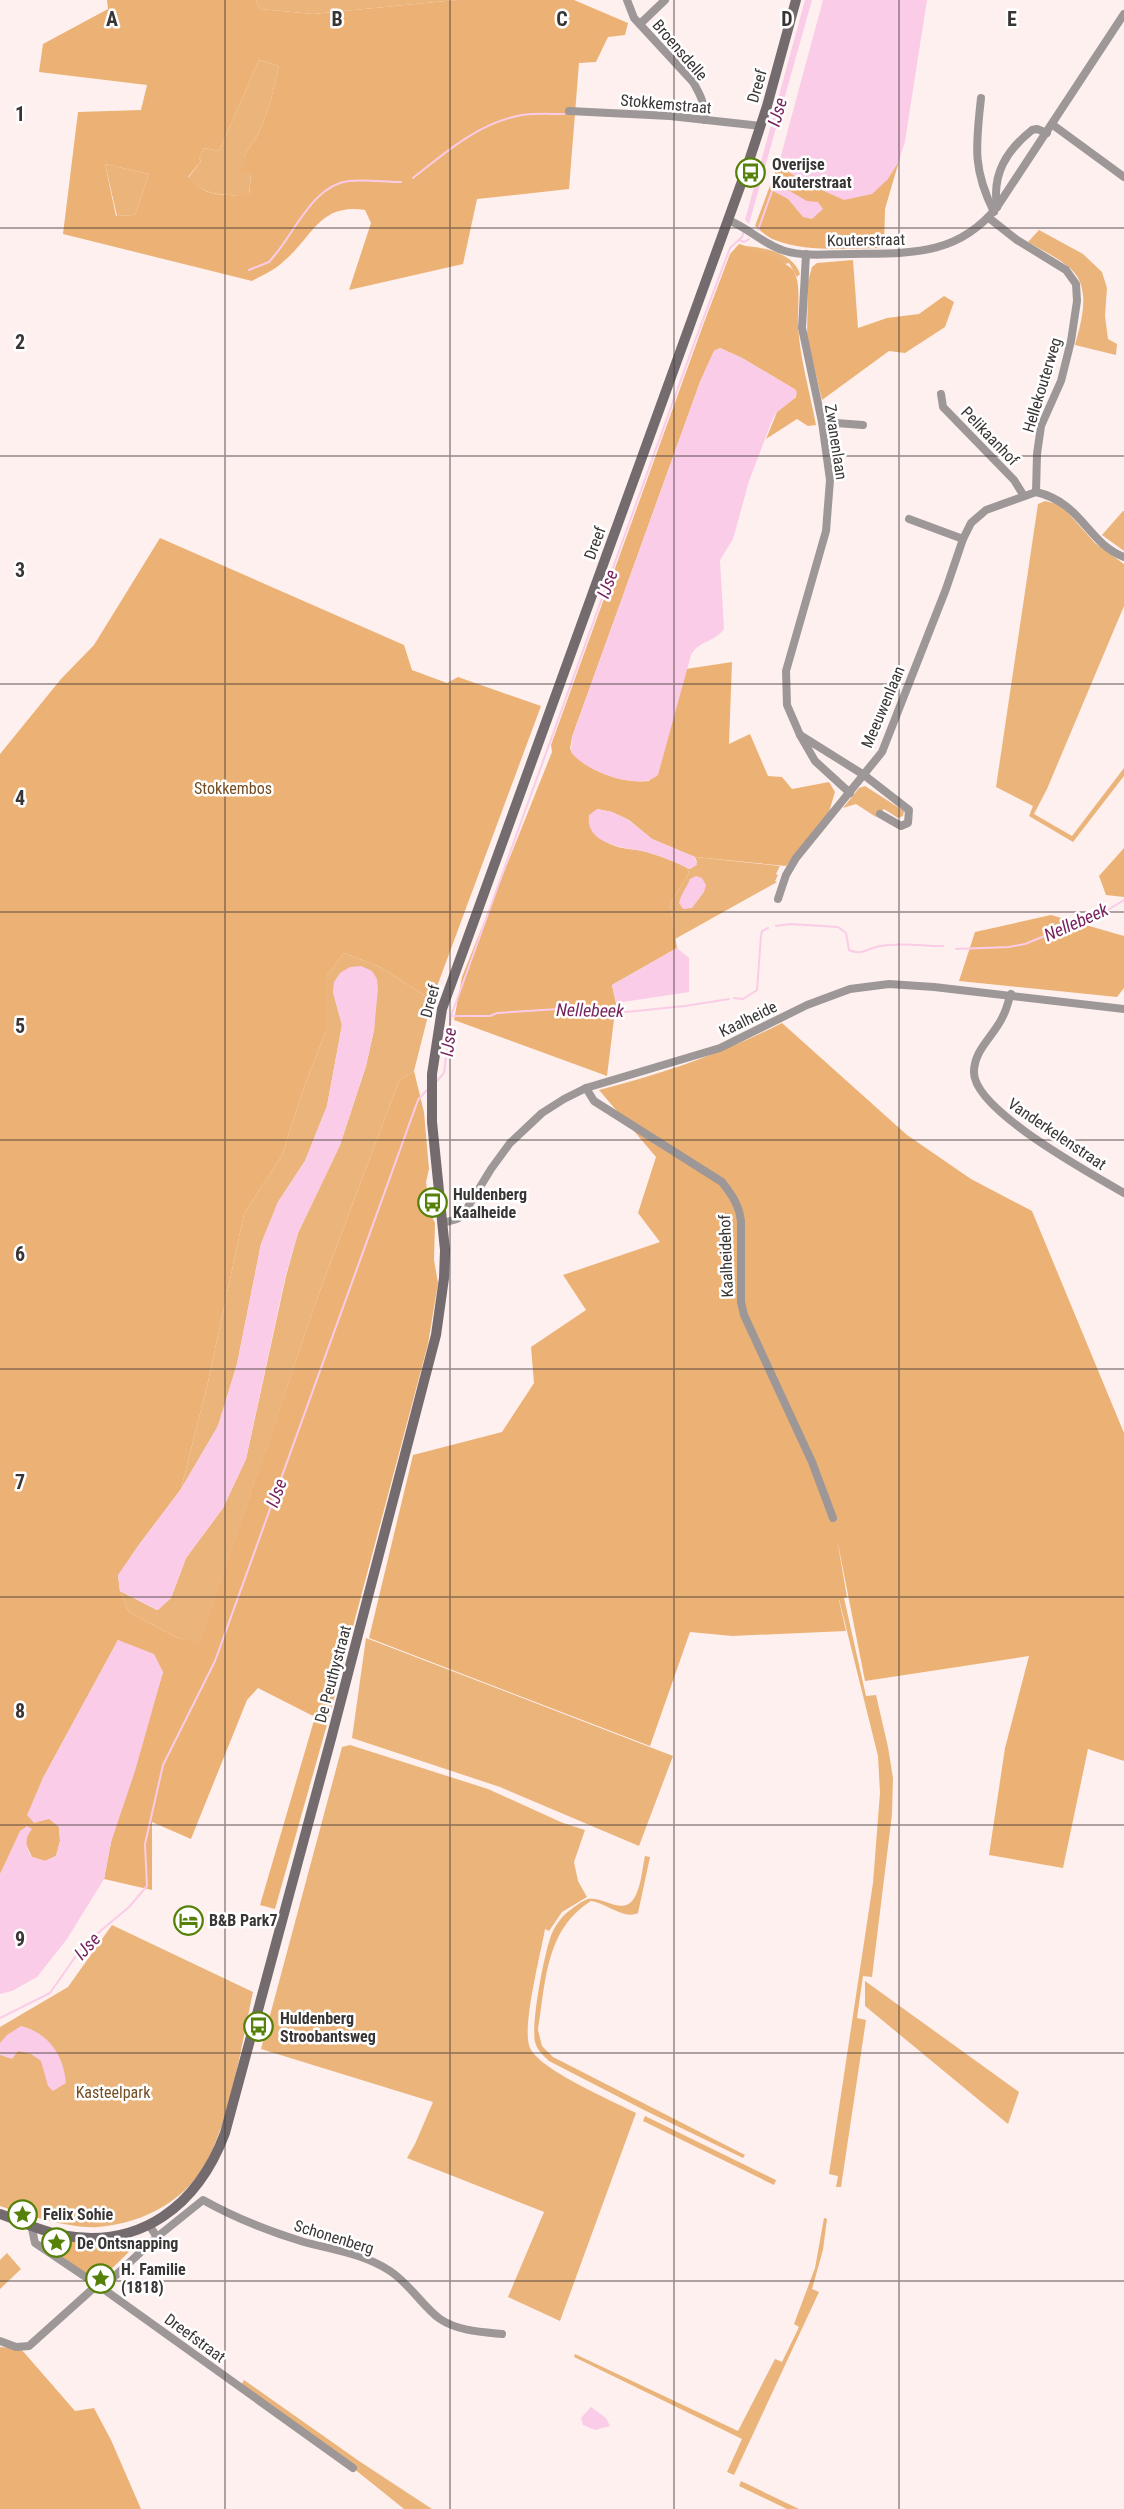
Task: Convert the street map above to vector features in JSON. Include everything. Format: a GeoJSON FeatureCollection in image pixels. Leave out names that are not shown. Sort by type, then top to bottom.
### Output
{"type":"FeatureCollection","features":[{"type":"Feature","properties":{"kind":"main road","name":"Dreef"},"geometry":{"type":"LineString","coordinates":[[432,1097],[432,1074],[439,1020],[454,970],[728,220],[760,126],[796,0]]}},
{"type":"Feature","properties":{"kind":"main road","name":"De Peuthystraat"},"geometry":{"type":"LineString","coordinates":[[0,2214],[58,2235],[85,2238],[111,2236],[149,2225],[165,2216],[191,2194],[212,2165],[225,2133],[428,1368],[444,1278],[443,1223],[432,1122],[432,1097]]}},
{"type":"Feature","properties":{"kind":"street","name":"Broensdelle"},"geometry":{"type":"LineString","coordinates":[[627,0],[630,12],[639,24],[693,82],[706,111],[705,120]]}},
{"type":"Feature","properties":{"kind":"street"},"geometry":{"type":"LineString","coordinates":[[639,24],[665,0]]}},
{"type":"Feature","properties":{"kind":"street","name":"Kouterstraat"},"geometry":{"type":"LineString","coordinates":[[728,220],[784,250],[806,254],[925,251],[954,243],[993,212],[1053,125],[1124,14]]}},
{"type":"Feature","properties":{"kind":"street"},"geometry":{"type":"LineString","coordinates":[[981,98],[977,171],[993,212]]}},
{"type":"Feature","properties":{"kind":"street","name":"Stokkemstraat"},"geometry":{"type":"LineString","coordinates":[[569,111],[670,116],[760,126]]}},
{"type":"Feature","properties":{"kind":"street"},"geometry":{"type":"LineString","coordinates":[[1053,125],[1124,177]]}},
{"type":"Feature","properties":{"kind":"street"},"geometry":{"type":"LineString","coordinates":[[993,212],[998,170],[1006,157],[1032,130],[1037,129],[1047,134]]}},
{"type":"Feature","properties":{"kind":"street","name":"Hellekouterweg"},"geometry":{"type":"LineString","coordinates":[[993,212],[1017,240],[1066,270],[1076,284],[1077,301],[1071,340],[1061,381],[1041,426],[1037,454],[1036,492]]}},
{"type":"Feature","properties":{"kind":"street","name":"Zwanenlaan"},"geometry":{"type":"LineString","coordinates":[[806,254],[802,328],[822,422],[830,480],[826,531],[786,671],[787,705],[815,761],[850,793]]}},
{"type":"Feature","properties":{"kind":"street","name":"Pelikaanhof"},"geometry":{"type":"LineString","coordinates":[[941,394],[943,407],[1014,480],[1024,496]]}},
{"type":"Feature","properties":{"kind":"street"},"geometry":{"type":"LineString","coordinates":[[822,422],[862,424]]}},
{"type":"Feature","properties":{"kind":"street"},"geometry":{"type":"LineString","coordinates":[[1036,492],[1063,501],[1107,549],[1124,557]]}},
{"type":"Feature","properties":{"kind":"street","name":"Meeuwenlaan"},"geometry":{"type":"LineString","coordinates":[[778,899],[786,875],[796,858],[882,753],[963,539],[971,524],[986,510],[1036,492]]}},
{"type":"Feature","properties":{"kind":"street"},"geometry":{"type":"LineString","coordinates":[[909,519],[963,539]]}},
{"type":"Feature","properties":{"kind":"street"},"geometry":{"type":"LineString","coordinates":[[800,735],[864,775],[909,810],[910,818],[908,823],[902,826],[880,814]]}},
{"type":"Feature","properties":{"kind":"street","name":"Kaalheide"},"geometry":{"type":"LineString","coordinates":[[443,1223],[463,1215],[491,1169],[524,1128],[542,1113],[586,1088],[720,1048],[807,1005],[850,988],[889,984],[1011,994],[1124,1009]]}},
{"type":"Feature","properties":{"kind":"street","name":"Vanderkelenstraat"},"geometry":{"type":"LineString","coordinates":[[1011,994],[1003,1016],[978,1054],[974,1072],[978,1089],[990,1103],[1017,1125],[1124,1193]]}},
{"type":"Feature","properties":{"kind":"street","name":"Kaalheidehof"},"geometry":{"type":"LineString","coordinates":[[586,1088],[594,1101],[722,1182],[732,1195],[739,1208],[741,1221],[741,1302],[744,1315],[812,1462],[833,1518]]}},
{"type":"Feature","properties":{"kind":"street","name":"Schonenberg"},"geometry":{"type":"LineString","coordinates":[[157,2237],[203,2200],[234,2218],[267,2230],[362,2256],[392,2272],[439,2318],[472,2331],[501,2334]]}},
{"type":"Feature","properties":{"kind":"street","name":"Dreefstraat"},"geometry":{"type":"LineString","coordinates":[[31,2224],[34,2243],[100,2287],[353,2468]]}},
{"type":"Feature","properties":{"kind":"street"},"geometry":{"type":"LineString","coordinates":[[0,2341],[16,2347],[29,2346],[157,2237],[149,2225]]}},
{"type":"Feature","properties":{"kind":"green space"},"geometry":{"type":"Polygon","coordinates":[[[107,0],[256,0],[260,9],[313,14],[456,0],[574,0],[628,23],[625,35],[608,37],[596,62],[579,63],[569,189],[477,199],[463,264],[349,290],[371,223],[365,210],[350,209],[327,217],[280,264],[252,281],[63,234],[78,112],[141,110],[147,85],[39,72],[43,44],[108,9],[107,0]],[[259,60],[219,151],[204,148],[199,159],[201,161],[188,177],[209,192],[223,195],[249,195],[251,174],[241,173],[245,154],[259,133],[270,103],[279,66],[259,60]],[[105,164],[116,216],[135,215],[149,174],[105,164]]]}},
{"type":"Feature","properties":{"kind":"green space"},"geometry":{"type":"Polygon","coordinates":[[[256,0],[456,0],[313,14],[260,9],[256,0]]]}},
{"type":"Feature","properties":{"kind":"green space"},"geometry":{"type":"Polygon","coordinates":[[[259,60],[279,66],[270,103],[259,133],[245,154],[242,173],[251,173],[249,195],[223,195],[209,192],[188,178],[201,161],[199,159],[204,148],[219,151],[259,60]]]}},
{"type":"Feature","properties":{"kind":"green space"},"geometry":{"type":"Polygon","coordinates":[[[780,159],[790,173],[887,180],[899,161],[885,209],[884,248],[801,247],[772,239],[755,226],[780,159]]]}},
{"type":"Feature","properties":{"kind":"green space"},"geometry":{"type":"Polygon","coordinates":[[[105,164],[149,174],[135,215],[117,216],[105,164]]]}},
{"type":"Feature","properties":{"kind":"green space"},"geometry":{"type":"Polygon","coordinates":[[[1039,230],[1083,254],[1102,272],[1107,288],[1105,316],[1108,339],[1117,344],[1116,355],[1075,345],[1083,306],[1081,286],[1071,269],[1028,242],[1039,230]]]}},
{"type":"Feature","properties":{"kind":"green space"},"geometry":{"type":"Polygon","coordinates":[[[739,244],[784,263],[796,275],[801,351],[816,425],[808,426],[797,419],[766,439],[777,412],[796,397],[796,390],[742,358],[720,348],[714,351],[700,382],[572,737],[570,749],[595,770],[616,778],[649,781],[674,715],[686,669],[732,662],[729,744],[750,734],[768,776],[782,777],[792,789],[829,782],[835,792],[829,812],[786,866],[695,857],[652,839],[629,820],[612,812],[597,809],[605,841],[615,846],[647,852],[678,863],[687,868],[689,873],[670,904],[677,948],[612,985],[616,1003],[607,1076],[454,1020],[462,977],[552,752],[551,745],[702,328],[730,254],[739,244]]]}},
{"type":"Feature","properties":{"kind":"green space"},"geometry":{"type":"Polygon","coordinates":[[[746,246],[770,250],[785,256],[800,274],[797,277],[789,263],[785,264],[746,246]]]}},
{"type":"Feature","properties":{"kind":"green space"},"geometry":{"type":"Polygon","coordinates":[[[853,260],[858,328],[887,318],[919,314],[944,296],[954,302],[945,327],[905,353],[889,351],[822,400],[807,337],[808,281],[812,267],[817,263],[853,260]]]}},
{"type":"Feature","properties":{"kind":"green space"},"geometry":{"type":"Polygon","coordinates":[[[1045,501],[1061,505],[1095,543],[1124,564],[1124,606],[1047,789],[1034,814],[1072,836],[1124,768],[1124,776],[1073,842],[1029,816],[1033,806],[996,787],[1038,504],[1045,501]]]}},
{"type":"Feature","properties":{"kind":"green space"},"geometry":{"type":"Polygon","coordinates":[[[1124,511],[1124,551],[1102,535],[1124,511]]]}},
{"type":"Feature","properties":{"kind":"green space","name":"Stokkembos"},"geometry":{"type":"Polygon","coordinates":[[[160,538],[404,645],[412,670],[447,683],[458,677],[541,706],[432,1000],[380,967],[344,953],[326,977],[326,1031],[304,1087],[282,1155],[244,1214],[208,1382],[181,1489],[118,1576],[120,1591],[129,1612],[178,1638],[199,1643],[319,1293],[399,1081],[414,1071],[424,1112],[429,1169],[426,1182],[430,1213],[435,1223],[434,1260],[438,1283],[428,1344],[328,1721],[275,1909],[260,1905],[315,1717],[258,1688],[247,1700],[191,1839],[152,1822],[152,1890],[104,1879],[111,1842],[163,1672],[118,1640],[43,1778],[28,1815],[49,1818],[59,1827],[60,1841],[56,1856],[45,1861],[32,1857],[26,1844],[27,1826],[0,1874],[0,754],[61,679],[94,645],[160,538]]]}},
{"type":"Feature","properties":{"kind":"green space"},"geometry":{"type":"Polygon","coordinates":[[[865,786],[904,811],[903,816],[898,818],[884,809],[876,817],[856,804],[843,808],[859,788],[865,786]]]}},
{"type":"Feature","properties":{"kind":"green space"},"geometry":{"type":"Polygon","coordinates":[[[1124,848],[1124,897],[1106,895],[1099,876],[1124,848]]]}},
{"type":"Feature","properties":{"kind":"green space"},"geometry":{"type":"Polygon","coordinates":[[[695,857],[780,866],[776,874],[778,875],[775,881],[777,882],[675,939],[670,904],[689,873],[687,868],[690,869],[697,862],[695,857]]]}},
{"type":"Feature","properties":{"kind":"green space"},"geometry":{"type":"Polygon","coordinates":[[[1051,915],[1124,936],[1124,988],[1117,997],[959,981],[975,932],[1051,915]]]}},
{"type":"Feature","properties":{"kind":"green space"},"geometry":{"type":"Polygon","coordinates":[[[344,953],[380,967],[432,1000],[414,1071],[399,1081],[319,1293],[199,1644],[178,1638],[129,1612],[120,1591],[157,1610],[171,1598],[186,1558],[223,1508],[246,1459],[286,1276],[298,1233],[340,1145],[366,1066],[374,1030],[377,979],[333,992],[342,1025],[327,1106],[305,1161],[278,1202],[261,1244],[237,1364],[218,1426],[181,1489],[208,1382],[244,1214],[282,1155],[304,1087],[326,1031],[326,977],[344,953]]]}},
{"type":"Feature","properties":{"kind":"green space"},"geometry":{"type":"Polygon","coordinates":[[[782,1023],[907,1135],[971,1179],[1032,1211],[1124,1433],[1124,1761],[1088,1749],[1063,1868],[989,1855],[1005,1748],[1029,1656],[865,1681],[837,1539],[847,1597],[839,1600],[846,1631],[732,1636],[690,1632],[650,1746],[369,1638],[413,1455],[502,1432],[534,1383],[531,1347],[586,1310],[563,1275],[660,1242],[638,1213],[656,1157],[599,1090],[692,1062],[782,1023]]]}},
{"type":"Feature","properties":{"kind":"green space"},"geometry":{"type":"Polygon","coordinates":[[[844,1598],[866,1696],[876,1695],[893,1778],[892,1814],[872,1977],[863,1976],[857,2018],[866,2020],[841,2187],[836,2187],[838,2176],[829,2174],[873,1883],[880,1793],[878,1756],[839,1599],[844,1598]]]}},
{"type":"Feature","properties":{"kind":"green space"},"geometry":{"type":"Polygon","coordinates":[[[366,1638],[673,1756],[639,1846],[500,1787],[352,1738],[366,1638]]]}},
{"type":"Feature","properties":{"kind":"green space"},"geometry":{"type":"Polygon","coordinates":[[[350,1745],[488,1789],[563,1823],[585,1830],[574,1862],[578,1881],[587,1897],[562,1912],[549,1931],[545,1929],[530,2008],[528,2038],[530,2048],[536,2057],[548,2066],[636,2113],[560,2321],[508,2297],[544,2212],[407,2158],[433,2102],[261,2049],[342,1747],[350,1745]]]}},
{"type":"Feature","properties":{"kind":"green space"},"geometry":{"type":"Polygon","coordinates":[[[645,1856],[650,1857],[638,1913],[633,1915],[621,1913],[591,1901],[564,1927],[550,1958],[546,1976],[538,2030],[542,2046],[553,2057],[745,2155],[743,2158],[549,2061],[540,2052],[535,2042],[539,1988],[555,1927],[566,1913],[588,1899],[622,1906],[628,1905],[635,1897],[639,1886],[645,1856]]]}},
{"type":"Feature","properties":{"kind":"green space","name":"Kasteelpark"},"geometry":{"type":"Polygon","coordinates":[[[112,1925],[253,1992],[236,2075],[224,2117],[218,2137],[201,2171],[178,2196],[149,2214],[115,2225],[75,2226],[0,2206],[0,2027],[68,1987],[112,1925]]]}},
{"type":"Feature","properties":{"kind":"green space"},"geometry":{"type":"Polygon","coordinates":[[[865,1981],[1019,2092],[1008,2124],[865,2006],[865,1981]]]}},
{"type":"Feature","properties":{"kind":"green space"},"geometry":{"type":"Polygon","coordinates":[[[645,2116],[776,2180],[774,2185],[643,2121],[645,2116]]]}},
{"type":"Feature","properties":{"kind":"green space"},"geometry":{"type":"Polygon","coordinates":[[[824,2218],[827,2219],[823,2250],[812,2289],[819,2292],[734,2475],[727,2472],[742,2439],[574,2357],[575,2354],[738,2431],[775,2359],[782,2362],[799,2327],[794,2324],[815,2268],[824,2218]]]}},
{"type":"Feature","properties":{"kind":"green space"},"geometry":{"type":"Polygon","coordinates":[[[69,2240],[98,2244],[132,2241],[135,2246],[98,2282],[57,2253],[60,2246],[69,2240]]]}},
{"type":"Feature","properties":{"kind":"green space"},"geometry":{"type":"Polygon","coordinates":[[[7,2253],[21,2269],[0,2289],[0,2260],[7,2253]]]}},
{"type":"Feature","properties":{"kind":"green space"},"geometry":{"type":"Polygon","coordinates":[[[0,2347],[21,2349],[75,2411],[94,2408],[111,2440],[141,2509],[0,2509],[0,2347]]]}},
{"type":"Feature","properties":{"kind":"green space"},"geometry":{"type":"Polygon","coordinates":[[[244,2380],[432,2509],[404,2509],[353,2468],[240,2387],[244,2380]]]}},
{"type":"Feature","properties":{"kind":"green space"},"geometry":{"type":"Polygon","coordinates":[[[741,2481],[799,2509],[787,2509],[739,2486],[741,2481]]]}},
{"type":"Feature","properties":{"kind":"water"},"geometry":{"type":"Polygon","coordinates":[[[805,0],[812,0],[749,224],[745,220],[805,0]]]}},
{"type":"Feature","properties":{"kind":"water"},"geometry":{"type":"Polygon","coordinates":[[[823,0],[927,0],[905,141],[899,161],[887,180],[872,194],[844,200],[804,182],[790,173],[780,159],[823,0]]]}},
{"type":"Feature","properties":{"kind":"water"},"geometry":{"type":"Polygon","coordinates":[[[776,183],[807,201],[818,202],[823,209],[812,219],[803,217],[788,199],[771,190],[771,185],[776,183]]]}},
{"type":"Feature","properties":{"kind":"water"},"geometry":{"type":"Polygon","coordinates":[[[720,348],[742,358],[796,390],[797,394],[773,418],[749,481],[733,539],[720,560],[724,629],[716,637],[694,650],[691,655],[658,775],[650,780],[639,781],[613,777],[599,772],[578,759],[571,752],[572,737],[700,382],[714,351],[720,348]]]}},
{"type":"Feature","properties":{"kind":"water"},"geometry":{"type":"Polygon","coordinates":[[[597,809],[612,812],[627,819],[652,839],[695,857],[697,865],[690,869],[657,855],[618,846],[600,839],[589,825],[589,815],[597,809]]]}},
{"type":"Feature","properties":{"kind":"water"},"geometry":{"type":"Polygon","coordinates":[[[696,876],[702,878],[706,885],[704,892],[692,908],[683,909],[679,903],[681,897],[690,879],[696,876]]]}},
{"type":"Feature","properties":{"kind":"water"},"geometry":{"type":"Polygon","coordinates":[[[677,948],[689,958],[689,992],[616,1003],[612,985],[677,948]]]}},
{"type":"Feature","properties":{"kind":"water"},"geometry":{"type":"Polygon","coordinates":[[[361,966],[372,971],[377,979],[378,989],[374,1030],[366,1066],[340,1145],[298,1233],[285,1278],[246,1459],[223,1508],[186,1558],[171,1598],[158,1610],[120,1591],[118,1575],[181,1489],[218,1426],[237,1364],[261,1244],[278,1202],[305,1161],[327,1106],[342,1025],[333,992],[334,982],[340,973],[350,967],[361,966]]]}},
{"type":"Feature","properties":{"kind":"water"},"geometry":{"type":"Polygon","coordinates":[[[118,1640],[154,1654],[163,1672],[135,1771],[111,1842],[104,1879],[67,1939],[37,1977],[12,1991],[0,1994],[0,1874],[20,1831],[27,1826],[32,1829],[26,1843],[32,1857],[45,1861],[56,1856],[60,1841],[59,1827],[49,1819],[34,1823],[27,1815],[43,1778],[118,1640]]]}},
{"type":"Feature","properties":{"kind":"water"},"geometry":{"type":"Polygon","coordinates":[[[21,2026],[40,2034],[53,2047],[62,2064],[66,2083],[53,2091],[48,2086],[41,2061],[31,2054],[18,2051],[12,2059],[0,2055],[0,2043],[7,2035],[21,2026]]]}},
{"type":"Feature","properties":{"kind":"water"},"geometry":{"type":"Polygon","coordinates":[[[591,2407],[606,2418],[610,2426],[595,2430],[583,2425],[581,2418],[591,2407]]]}},
{"type":"Feature","properties":{"kind":"waterway"},"geometry":{"type":"LineString","coordinates":[[413,178],[463,140],[491,125],[522,115],[564,114]]}},
{"type":"Feature","properties":{"kind":"waterway"},"geometry":{"type":"LineString","coordinates":[[249,270],[269,262],[315,200],[336,184],[355,180],[401,182]]}},
{"type":"Feature","properties":{"kind":"waterway"},"geometry":{"type":"LineString","coordinates":[[758,230],[772,191]]}},
{"type":"Feature","properties":{"kind":"waterway","name":"IJse"},"geometry":{"type":"LineString","coordinates":[[436,1082],[444,1073],[451,1016],[695,341],[730,248],[742,237],[744,231]]}},
{"type":"Feature","properties":{"kind":"waterway"},"geometry":{"type":"LineString","coordinates":[[739,240],[744,242],[749,239]]}},
{"type":"Feature","properties":{"kind":"waterway","name":"Nellebeek"},"geometry":{"type":"LineString","coordinates":[[956,949],[1009,947],[1025,944],[1106,911],[1124,900]]}},
{"type":"Feature","properties":{"kind":"waterway","name":"Nellebeek"},"geometry":{"type":"LineString","coordinates":[[776,926],[790,924],[838,927],[846,933],[849,950],[854,952],[887,945],[943,946]]}},
{"type":"Feature","properties":{"kind":"waterway","name":"Nellebeek"},"geometry":{"type":"LineString","coordinates":[[734,998],[743,999],[757,990],[761,936],[762,931],[768,928]]}},
{"type":"Feature","properties":{"kind":"waterway","name":"Nellebeek"},"geometry":{"type":"LineString","coordinates":[[452,1016],[490,1016],[497,1013],[588,1007],[626,1012],[729,999]]}},
{"type":"Feature","properties":{"kind":"waterway","name":"IJse"},"geometry":{"type":"LineString","coordinates":[[0,2018],[50,1993],[80,1950],[129,1907],[147,1886],[145,1844],[163,1765],[215,1661],[418,1100],[427,1090]]}},
{"type":"Feature","properties":{"kind":"place","name":"Overijse Kouterstraat"},"geometry":{"type":"Point","coordinates":[751,173]}},
{"type":"Feature","properties":{"kind":"place","name":"Huldenberg Kaalheide"},"geometry":{"type":"Point","coordinates":[432,1203]}},
{"type":"Feature","properties":{"kind":"place","name":"B&B Park7"},"geometry":{"type":"Point","coordinates":[188,1920]}},
{"type":"Feature","properties":{"kind":"place","name":"Huldenberg Stroobantsweg"},"geometry":{"type":"Point","coordinates":[259,2027]}},
{"type":"Feature","properties":{"kind":"place","name":"Felix Sohie"},"geometry":{"type":"Point","coordinates":[22,2214]}},
{"type":"Feature","properties":{"kind":"place","name":"De Ontsnapping"},"geometry":{"type":"Point","coordinates":[56,2243]}},
{"type":"Feature","properties":{"kind":"place","name":"H. Familie (1818)"},"geometry":{"type":"Point","coordinates":[100,2278]}}]}
